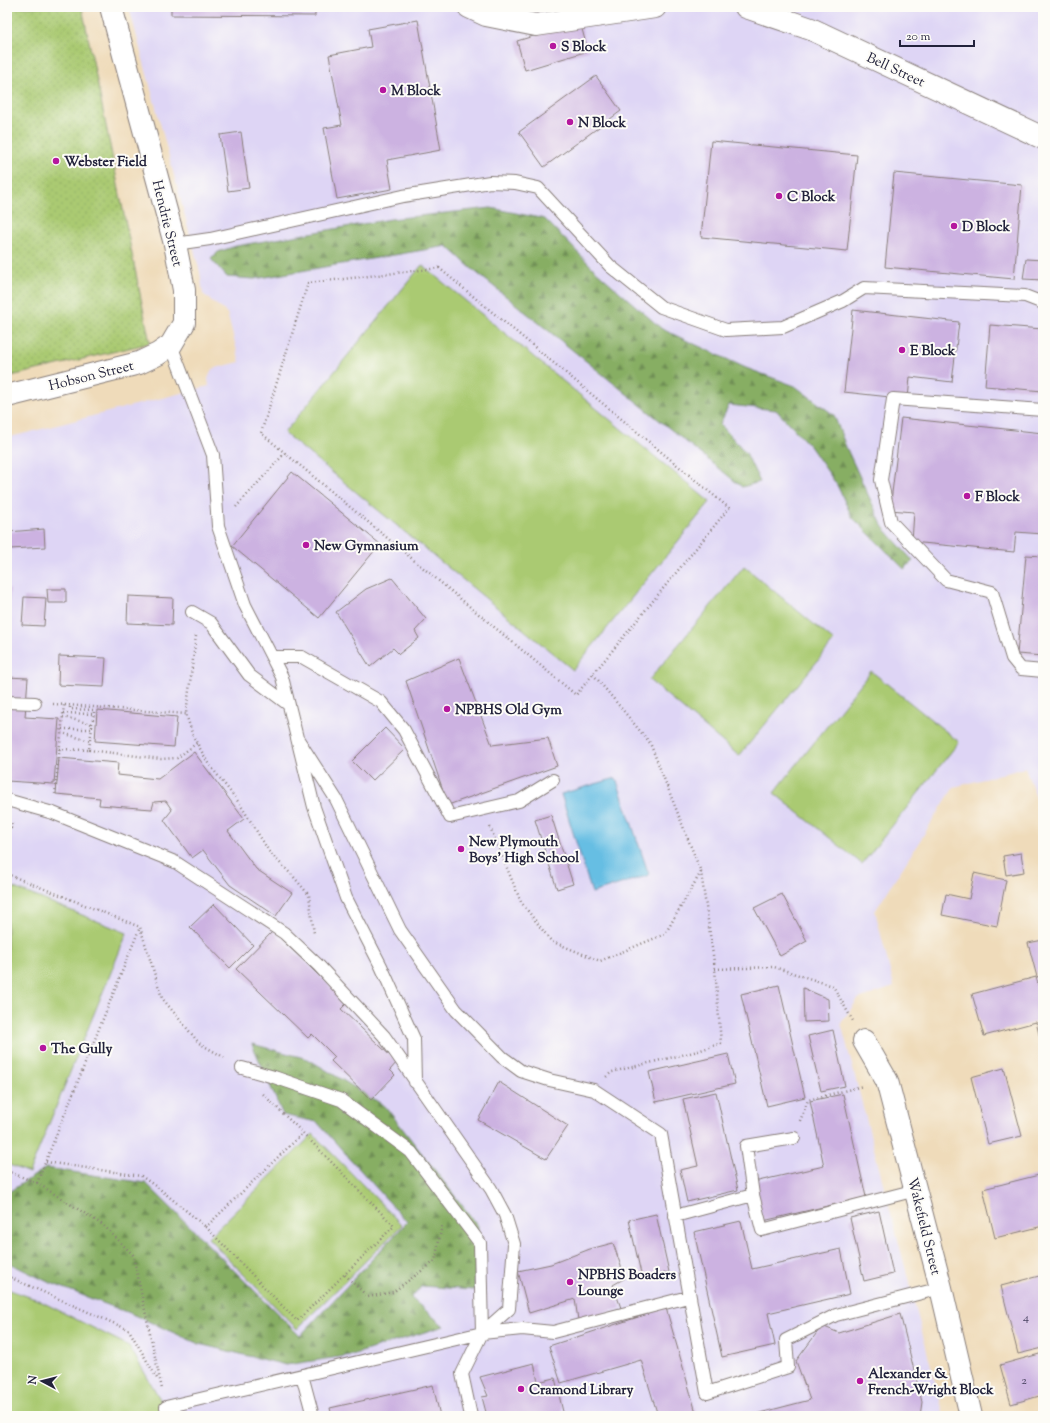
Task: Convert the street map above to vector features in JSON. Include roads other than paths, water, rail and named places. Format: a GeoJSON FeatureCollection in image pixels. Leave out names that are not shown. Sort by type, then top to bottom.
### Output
{"type":"FeatureCollection","features":[{"type":"Feature","properties":{"kind":"street","name":"Hendrie Street"},"geometry":{"type":"LineString","coordinates":[[111,7],[175,244],[184,290],[184,323],[171,345]]}},
{"type":"Feature","properties":{"kind":"street"},"geometry":{"type":"LineString","coordinates":[[470,7],[486,15],[536,25],[655,7]]}},
{"type":"Feature","properties":{"kind":"street","name":"Bell Street"},"geometry":{"type":"LineString","coordinates":[[746,7],[811,29],[1043,138]]}},
{"type":"Feature","properties":{"kind":"street","name":"Hobson Street"},"geometry":{"type":"LineString","coordinates":[[7,396],[139,363],[158,354],[171,345]]}},
{"type":"Feature","properties":{"kind":"street","name":"Wakefield Street"},"geometry":{"type":"LineString","coordinates":[[864,1041],[887,1080],[941,1288],[971,1416]]}},
{"type":"Feature","properties":{"kind":"lane"},"geometry":{"type":"LineString","coordinates":[[175,244],[210,238],[403,196],[490,182],[515,183],[538,188],[610,266],[662,307],[726,330],[783,327],[843,301],[864,288],[1025,296],[1043,303]]}},
{"type":"Feature","properties":{"kind":"lane"},"geometry":{"type":"LineString","coordinates":[[171,345],[213,454],[218,526],[245,605],[282,676],[314,807],[346,898],[381,966],[414,1039],[415,1082]]}},
{"type":"Feature","properties":{"kind":"lane"},"geometry":{"type":"LineString","coordinates":[[1043,410],[893,399],[881,480],[891,522],[946,580],[992,592],[1012,658],[1021,669],[1043,671]]}},
{"type":"Feature","properties":{"kind":"lane"},"geometry":{"type":"LineString","coordinates":[[195,614],[212,623],[249,675],[289,705]]}},
{"type":"Feature","properties":{"kind":"lane"},"geometry":{"type":"LineString","coordinates":[[272,656],[302,657],[381,702],[404,730],[450,817],[519,801],[553,780]]}},
{"type":"Feature","properties":{"kind":"lane"},"geometry":{"type":"LineString","coordinates":[[7,702],[35,703]]}},
{"type":"Feature","properties":{"kind":"lane"},"geometry":{"type":"LineString","coordinates":[[297,738],[336,799],[400,930],[456,1010],[496,1051],[521,1071],[549,1080],[594,1090],[660,1134],[688,1297],[707,1393],[788,1366],[786,1340],[836,1315],[941,1288]]}},
{"type":"Feature","properties":{"kind":"lane"},"geometry":{"type":"LineString","coordinates":[[7,800],[54,812],[175,862],[284,933],[319,966],[384,1036],[491,1189],[506,1215],[514,1244],[509,1309],[482,1332],[462,1374],[471,1416]]}},
{"type":"Feature","properties":{"kind":"lane"},"geometry":{"type":"LineString","coordinates":[[242,1068],[274,1077],[341,1100],[411,1152],[480,1243],[482,1332]]}},
{"type":"Feature","properties":{"kind":"lane"},"geometry":{"type":"LineString","coordinates":[[794,1138],[746,1146],[753,1195],[762,1230],[916,1190]]}},
{"type":"Feature","properties":{"kind":"lane"},"geometry":{"type":"LineString","coordinates":[[674,1216],[753,1195]]}},
{"type":"Feature","properties":{"kind":"lane"},"geometry":{"type":"LineString","coordinates":[[167,1412],[302,1375],[482,1332],[522,1329],[553,1332],[688,1297]]}},
{"type":"Feature","properties":{"kind":"lane"},"geometry":{"type":"LineString","coordinates":[[302,1375],[313,1416]]}},
{"type":"Feature","properties":{"kind":"water"},"geometry":{"type":"Polygon","coordinates":[[[616,778],[649,875],[592,893],[561,794],[616,778]]]}},
{"type":"Feature","properties":{"kind":"place","name":"S Block"},"geometry":{"type":"Point","coordinates":[553,46]}},
{"type":"Feature","properties":{"kind":"place","name":"M Block"},"geometry":{"type":"Point","coordinates":[383,90]}},
{"type":"Feature","properties":{"kind":"place","name":"N Block"},"geometry":{"type":"Point","coordinates":[570,122]}},
{"type":"Feature","properties":{"kind":"place","name":"Webster Field"},"geometry":{"type":"Point","coordinates":[56,161]}},
{"type":"Feature","properties":{"kind":"place","name":"C Block"},"geometry":{"type":"Point","coordinates":[779,196]}},
{"type":"Feature","properties":{"kind":"place","name":"D Block"},"geometry":{"type":"Point","coordinates":[954,226]}},
{"type":"Feature","properties":{"kind":"place","name":"E Block"},"geometry":{"type":"Point","coordinates":[902,350]}},
{"type":"Feature","properties":{"kind":"place","name":"F Block"},"geometry":{"type":"Point","coordinates":[967,496]}},
{"type":"Feature","properties":{"kind":"place","name":"New Gymnasium"},"geometry":{"type":"Point","coordinates":[306,545]}},
{"type":"Feature","properties":{"kind":"place","name":"NPBHS Old Gym"},"geometry":{"type":"Point","coordinates":[447,709]}},
{"type":"Feature","properties":{"kind":"place","name":"New Plymouth Boys' High School"},"geometry":{"type":"Point","coordinates":[461,849]}},
{"type":"Feature","properties":{"kind":"place","name":"The Gully"},"geometry":{"type":"Point","coordinates":[43,1048]}},
{"type":"Feature","properties":{"kind":"place","name":"NPBHS Boaders Lounge"},"geometry":{"type":"Point","coordinates":[570,1282]}},
{"type":"Feature","properties":{"kind":"place","name":"Alexander & French-Wright Block"},"geometry":{"type":"Point","coordinates":[860,1381]}},
{"type":"Feature","properties":{"kind":"place","name":"Cramond Library"},"geometry":{"type":"Point","coordinates":[521,1389]}}]}
